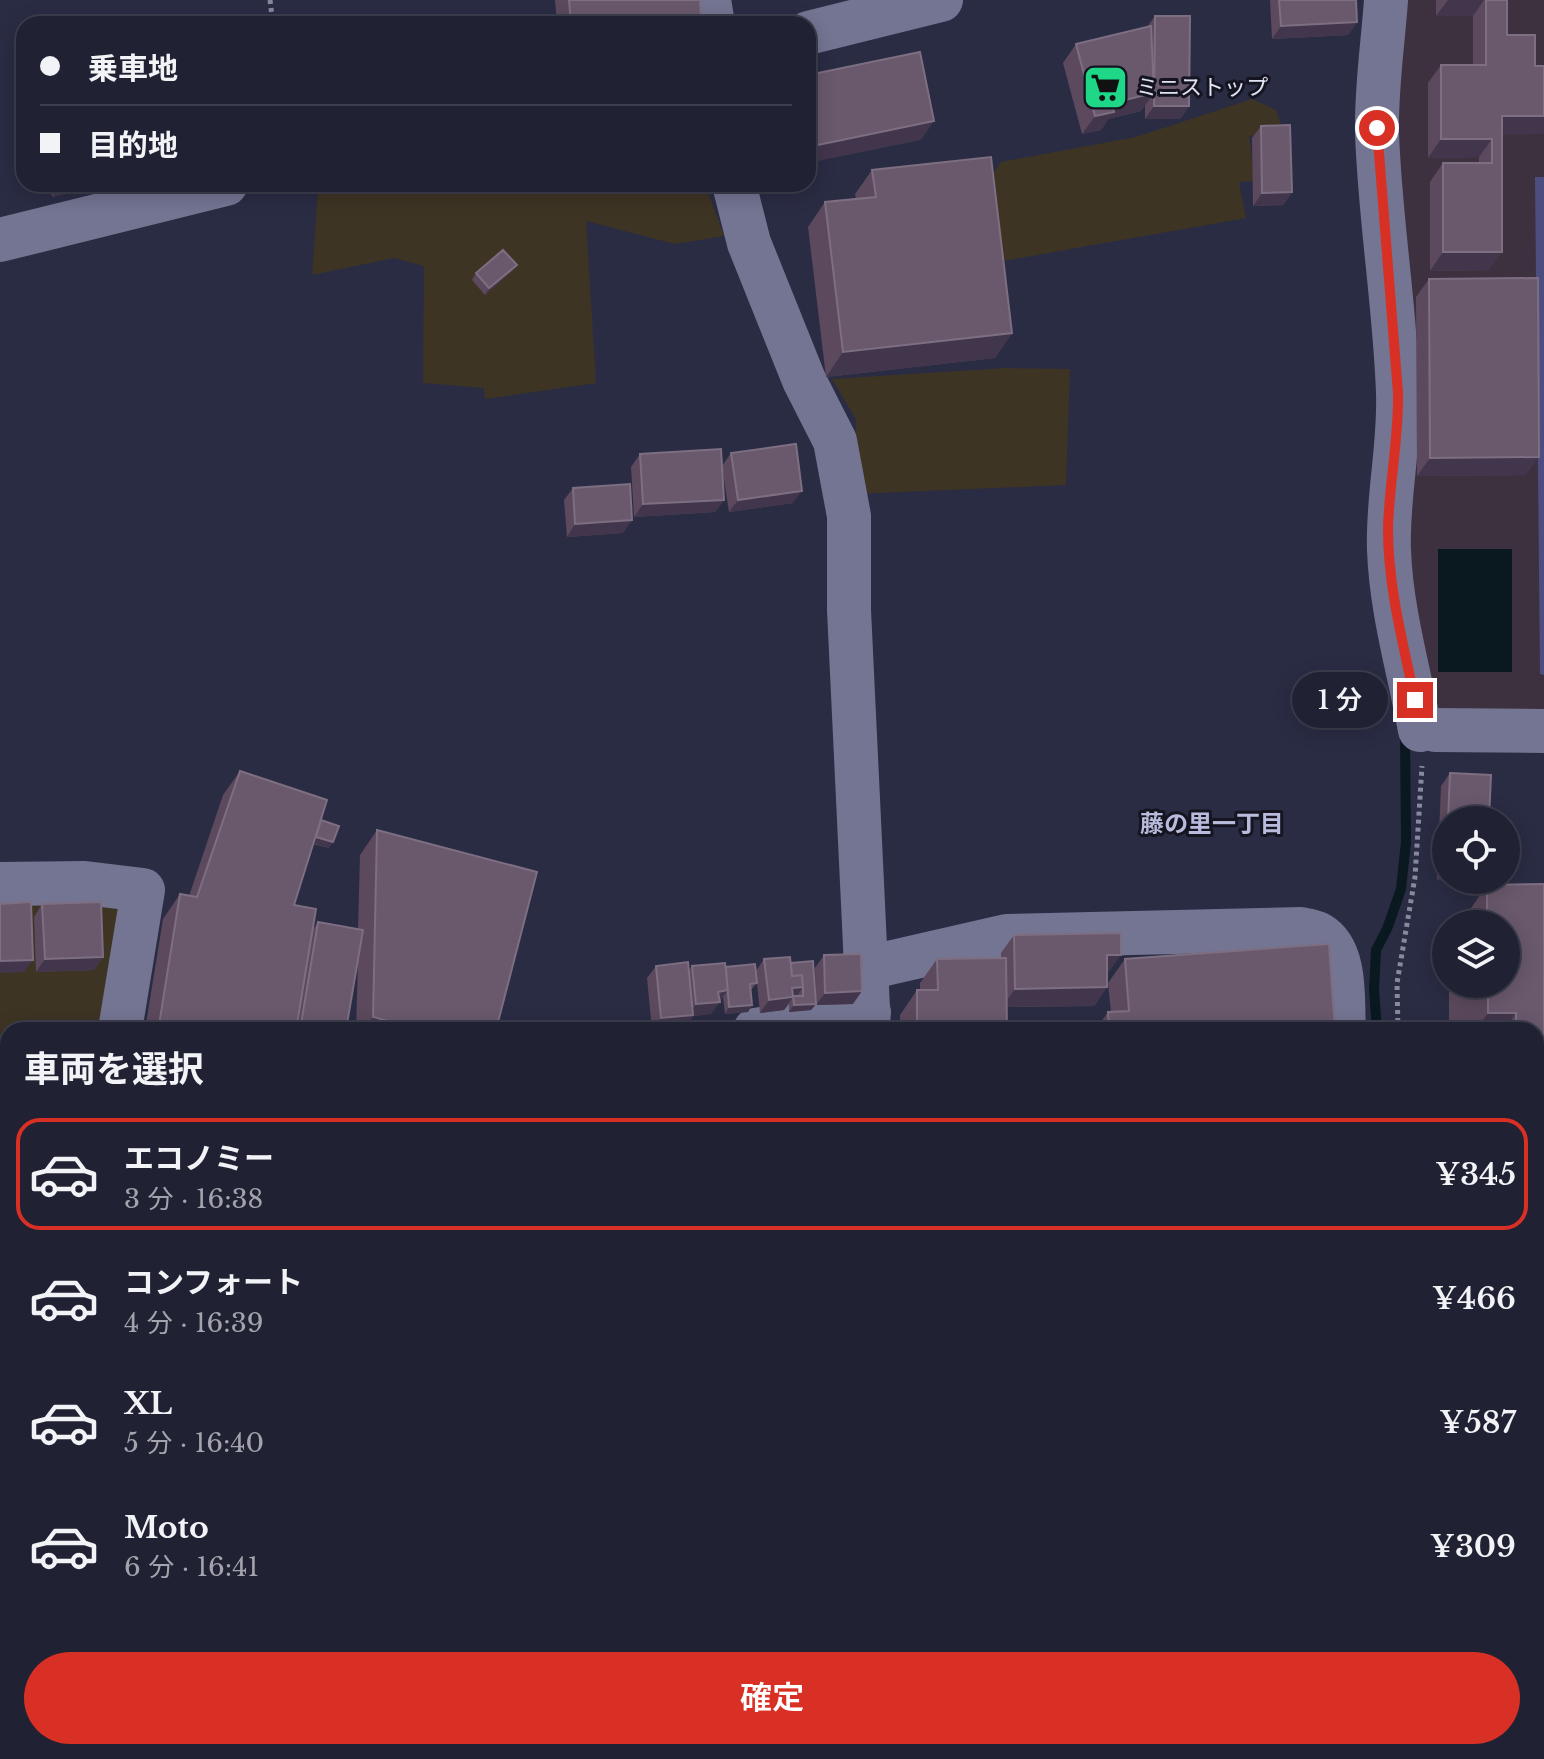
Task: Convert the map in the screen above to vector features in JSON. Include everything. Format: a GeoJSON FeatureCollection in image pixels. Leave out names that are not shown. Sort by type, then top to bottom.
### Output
{"type":"FeatureCollection","features":[{"type":"Feature","properties":{"kind":"street"},"geometry":{"type":"LineString","coordinates":[[816,31],[941,0]]}},
{"type":"Feature","properties":{"kind":"street"},"geometry":{"type":"LineString","coordinates":[[1386,0],[1379,65],[1378,143],[1395,338],[1399,427],[1388,525],[1391,581],[1428,730],[1544,731]]}},
{"type":"Feature","properties":{"kind":"street"},"geometry":{"type":"LineString","coordinates":[[0,240],[194,192]]}},
{"type":"Feature","properties":{"kind":"street"},"geometry":{"type":"LineString","coordinates":[[736,192],[749,243],[804,380],[835,441],[849,516],[849,610],[869,1021]]}},
{"type":"Feature","properties":{"kind":"street"},"geometry":{"type":"LineString","coordinates":[[0,884],[85,883],[143,890],[121,1022]]}},
{"type":"Feature","properties":{"kind":"street"},"geometry":{"type":"LineString","coordinates":[[867,968],[1007,936],[1301,929],[1319,934],[1331,946],[1339,961],[1343,1022]]}},
{"type":"Feature","properties":{"kind":"path"},"geometry":{"type":"LineString","coordinates":[[1398,1022],[1397,983],[1415,877],[1423,757],[1428,730]]}},
{"type":"Feature","properties":{"kind":"shaded area"},"geometry":{"type":"Polygon","coordinates":[[[1400,0],[1544,0],[1544,712],[1429,711],[1403,588],[1390,174],[1400,0]]]}},
{"type":"Feature","properties":{"kind":"shaded area"},"geometry":{"type":"Polygon","coordinates":[[[1252,99],[1276,110],[1284,134],[1249,136],[1255,181],[1239,182],[1246,218],[997,262],[987,182],[1001,162],[1136,137],[1252,99]]]}},
{"type":"Feature","properties":{"kind":"shaded area"},"geometry":{"type":"Polygon","coordinates":[[[1535,177],[1544,177],[1544,675],[1540,674],[1535,177]]]}},
{"type":"Feature","properties":{"kind":"shaded area"},"geometry":{"type":"Polygon","coordinates":[[[318,192],[708,192],[724,236],[675,244],[586,221],[596,383],[485,399],[484,388],[423,383],[424,266],[394,258],[312,275],[318,192]]]}},
{"type":"Feature","properties":{"kind":"shaded area"},"geometry":{"type":"Polygon","coordinates":[[[1006,368],[1070,369],[1066,485],[855,494],[856,419],[832,379],[1006,368]]]}},
{"type":"Feature","properties":{"kind":"shaded area"},"geometry":{"type":"Polygon","coordinates":[[[1438,549],[1512,549],[1512,672],[1438,672],[1438,549]]]}},
{"type":"Feature","properties":{"kind":"shaded area"},"geometry":{"type":"Polygon","coordinates":[[[0,898],[112,901],[124,913],[104,1022],[0,1022],[0,898]]]}},
{"type":"Feature","properties":{"kind":"building"},"geometry":{"type":"Polygon","coordinates":[[[569,0],[700,0],[701,16],[570,16],[569,0]]]}},
{"type":"Feature","properties":{"kind":"building"},"geometry":{"type":"Polygon","coordinates":[[[1279,0],[1356,0],[1357,22],[1281,26],[1279,0]]]}},
{"type":"Feature","properties":{"kind":"building"},"geometry":{"type":"Polygon","coordinates":[[[1486,0],[1507,0],[1507,35],[1535,35],[1535,66],[1544,66],[1544,116],[1502,116],[1502,252],[1443,252],[1443,163],[1492,163],[1492,139],[1441,139],[1441,65],[1486,65],[1486,0]]]}},
{"type":"Feature","properties":{"kind":"building"},"geometry":{"type":"Polygon","coordinates":[[[1155,16],[1190,16],[1189,106],[1154,106],[1155,16]]]}},
{"type":"Feature","properties":{"kind":"building","name":"ミニストップ"},"geometry":{"type":"Polygon","coordinates":[[[1151,26],[1154,93],[1112,103],[1114,112],[1095,116],[1076,44],[1151,26]]]}},
{"type":"Feature","properties":{"kind":"building"},"geometry":{"type":"Polygon","coordinates":[[[920,52],[934,121],[816,145],[816,73],[920,52]]]}},
{"type":"Feature","properties":{"kind":"building"},"geometry":{"type":"Polygon","coordinates":[[[1290,125],[1292,192],[1262,193],[1261,126],[1290,125]]]}},
{"type":"Feature","properties":{"kind":"building"},"geometry":{"type":"Polygon","coordinates":[[[991,157],[1012,333],[843,352],[825,202],[876,197],[872,170],[991,157]]]}},
{"type":"Feature","properties":{"kind":"building"},"geometry":{"type":"Polygon","coordinates":[[[503,250],[517,265],[489,288],[476,273],[503,250]]]}},
{"type":"Feature","properties":{"kind":"building"},"geometry":{"type":"Polygon","coordinates":[[[1538,278],[1539,457],[1430,458],[1429,279],[1538,278]]]}},
{"type":"Feature","properties":{"kind":"building"},"geometry":{"type":"Polygon","coordinates":[[[796,444],[802,491],[738,500],[731,453],[796,444]]]}},
{"type":"Feature","properties":{"kind":"building"},"geometry":{"type":"Polygon","coordinates":[[[721,449],[724,500],[643,504],[640,454],[721,449]]]}},
{"type":"Feature","properties":{"kind":"building"},"geometry":{"type":"Polygon","coordinates":[[[630,484],[632,520],[575,524],[573,488],[630,484]]]}},
{"type":"Feature","properties":{"kind":"building"},"geometry":{"type":"Polygon","coordinates":[[[240,771],[327,800],[294,905],[316,909],[297,1022],[159,1022],[180,894],[197,897],[240,771]]]}},
{"type":"Feature","properties":{"kind":"building"},"geometry":{"type":"Polygon","coordinates":[[[1450,773],[1491,775],[1490,806],[1449,806],[1450,773]]]}},
{"type":"Feature","properties":{"kind":"building"},"geometry":{"type":"Polygon","coordinates":[[[321,820],[339,826],[333,842],[316,837],[321,820]]]}},
{"type":"Feature","properties":{"kind":"building"},"geometry":{"type":"Polygon","coordinates":[[[377,830],[537,872],[498,1022],[392,1022],[373,1017],[377,830]]]}},
{"type":"Feature","properties":{"kind":"building"},"geometry":{"type":"Polygon","coordinates":[[[1520,884],[1544,884],[1544,1022],[1516,1022],[1516,1013],[1488,1013],[1488,998],[1520,998],[1520,910],[1487,910],[1487,894],[1520,894],[1520,884]]]}},
{"type":"Feature","properties":{"kind":"building"},"geometry":{"type":"Polygon","coordinates":[[[31,902],[33,960],[0,961],[0,904],[31,902]]]}},
{"type":"Feature","properties":{"kind":"building"},"geometry":{"type":"Polygon","coordinates":[[[101,902],[103,957],[45,959],[42,904],[101,902]]]}},
{"type":"Feature","properties":{"kind":"building"},"geometry":{"type":"Polygon","coordinates":[[[318,922],[363,930],[347,1022],[301,1022],[318,922]]]}},
{"type":"Feature","properties":{"kind":"building"},"geometry":{"type":"Polygon","coordinates":[[[1121,933],[1121,955],[1107,955],[1107,987],[1015,989],[1014,935],[1121,933]]]}},
{"type":"Feature","properties":{"kind":"building"},"geometry":{"type":"Polygon","coordinates":[[[1329,944],[1334,1022],[1109,1022],[1108,1012],[1129,1011],[1125,959],[1329,944]]]}},
{"type":"Feature","properties":{"kind":"building"},"geometry":{"type":"Polygon","coordinates":[[[861,954],[862,991],[825,993],[824,955],[861,954]]]}},
{"type":"Feature","properties":{"kind":"building"},"geometry":{"type":"Polygon","coordinates":[[[790,957],[792,976],[802,975],[803,987],[792,988],[793,997],[769,1000],[764,959],[790,957]]]}},
{"type":"Feature","properties":{"kind":"building"},"geometry":{"type":"Polygon","coordinates":[[[1006,958],[1007,1022],[917,1022],[917,990],[938,990],[937,959],[1006,958]]]}},
{"type":"Feature","properties":{"kind":"building"},"geometry":{"type":"Polygon","coordinates":[[[813,961],[816,1004],[794,1005],[793,996],[803,996],[803,987],[802,975],[792,976],[791,963],[813,961]]]}},
{"type":"Feature","properties":{"kind":"building"},"geometry":{"type":"Polygon","coordinates":[[[688,962],[693,1015],[661,1018],[656,966],[688,962]]]}},
{"type":"Feature","properties":{"kind":"building"},"geometry":{"type":"Polygon","coordinates":[[[725,963],[728,990],[718,992],[720,1002],[696,1004],[692,966],[725,963]]]}},
{"type":"Feature","properties":{"kind":"building"},"geometry":{"type":"Polygon","coordinates":[[[755,964],[757,983],[750,984],[752,1005],[729,1007],[726,967],[755,964]]]}},
{"type":"Feature","properties":{"kind":"waterway"},"geometry":{"type":"LineString","coordinates":[[1376,1022],[1376,950],[1401,889],[1406,842],[1405,733]]}},
{"type":"Feature","properties":{"kind":"place","name":"ミニストップ"},"geometry":{"type":"Point","coordinates":[1105,87]}},
{"type":"Feature","properties":{"kind":"district","name":"藤の里一丁目"},"geometry":{"type":"Point","coordinates":[1212,824]}},
{"type":"Feature","properties":{"kind":"route"},"geometry":{"type":"LineString","coordinates":[[1377,128],[1399,427],[1388,525],[1389,552],[1391,581],[1415,700]]}}]}
